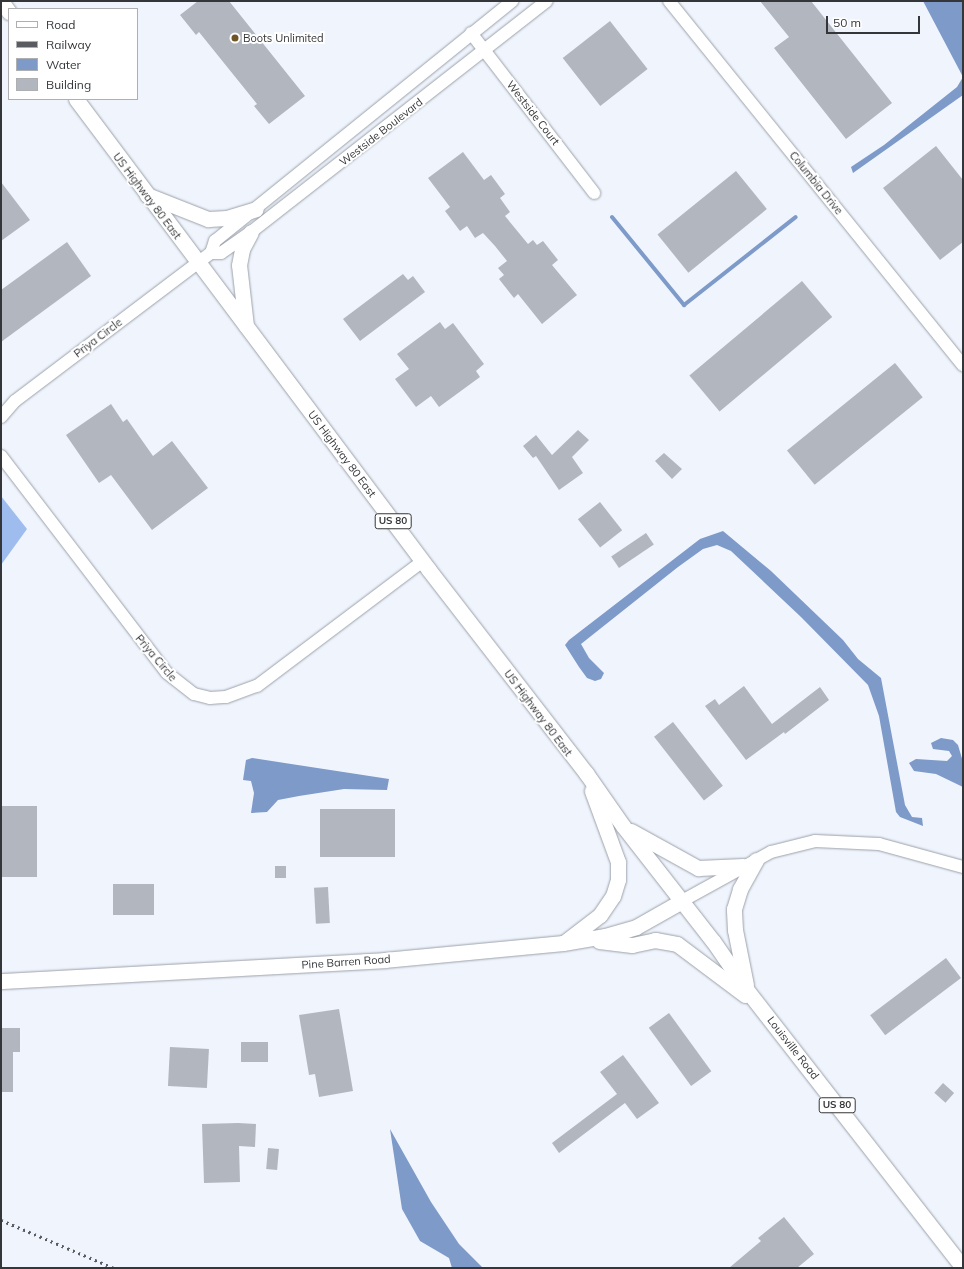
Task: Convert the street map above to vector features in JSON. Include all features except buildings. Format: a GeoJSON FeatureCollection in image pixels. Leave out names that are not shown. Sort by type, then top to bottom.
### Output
{"type":"FeatureCollection","features":[{"type":"Feature","properties":{"kind":"main road"},"geometry":{"type":"LineString","coordinates":[[1,1],[8,11]]}},
{"type":"Feature","properties":{"kind":"main road","name":"US Highway 80 East"},"geometry":{"type":"LineString","coordinates":[[77,100],[246,328],[586,773],[623,826],[713,941]]}},
{"type":"Feature","properties":{"kind":"main road"},"geometry":{"type":"LineString","coordinates":[[145,193],[208,219],[227,218],[256,209]]}},
{"type":"Feature","properties":{"kind":"main road"},"geometry":{"type":"LineString","coordinates":[[246,328],[239,265],[242,248],[251,232]]}},
{"type":"Feature","properties":{"kind":"main road"},"geometry":{"type":"LineString","coordinates":[[563,943],[600,915],[613,896],[618,880],[618,862],[586,773]]}},
{"type":"Feature","properties":{"kind":"main road"},"geometry":{"type":"LineString","coordinates":[[623,826],[698,868],[750,863],[734,909],[735,930],[746,990]]}},
{"type":"Feature","properties":{"kind":"main road","name":"Pine Barren Road"},"geometry":{"type":"LineString","coordinates":[[1,981],[384,960],[563,943],[588,939],[636,927],[682,901]]}},
{"type":"Feature","properties":{"kind":"main road"},"geometry":{"type":"LineString","coordinates":[[588,939],[632,945],[655,940],[677,944],[760,1007]]}},
{"type":"Feature","properties":{"kind":"main road","name":"Louisville Road"},"geometry":{"type":"LineString","coordinates":[[713,941],[746,990],[963,1268]]}},
{"type":"Feature","properties":{"kind":"street","name":"Westside Boulevard"},"geometry":{"type":"LineString","coordinates":[[211,253],[214,241],[256,209],[512,1]]}},
{"type":"Feature","properties":{"kind":"street","name":"Westside Boulevard"},"geometry":{"type":"LineString","coordinates":[[198,263],[211,253],[221,253],[251,232],[485,51],[547,1]]}},
{"type":"Feature","properties":{"kind":"street","name":"Columbia Drive"},"geometry":{"type":"LineString","coordinates":[[669,1],[963,366]]}},
{"type":"Feature","properties":{"kind":"street","name":"Westside Court"},"geometry":{"type":"LineString","coordinates":[[471,34],[594,193]]}},
{"type":"Feature","properties":{"kind":"street","name":"Priya Circle"},"geometry":{"type":"LineString","coordinates":[[1,417],[15,401],[198,263]]}},
{"type":"Feature","properties":{"kind":"street","name":"Priya Circle"},"geometry":{"type":"LineString","coordinates":[[1,456],[167,673],[194,694],[210,698],[226,697],[257,686],[423,561]]}},
{"type":"Feature","properties":{"kind":"street"},"geometry":{"type":"LineString","coordinates":[[682,901],[750,863],[801,843],[846,841],[893,846],[963,867]]}},
{"type":"Feature","properties":{"kind":"shaded area"},"geometry":{"type":"Polygon","coordinates":[[[1,496],[27,529],[1,565],[1,496]]]}},
{"type":"Feature","properties":{"kind":"water"},"geometry":{"type":"Polygon","coordinates":[[[923,1],[963,1],[963,77],[923,1]]]}},
{"type":"Feature","properties":{"kind":"water"},"geometry":{"type":"Polygon","coordinates":[[[963,77],[963,95],[853,173],[851,167],[884,145],[957,87],[963,77]]]}},
{"type":"Feature","properties":{"kind":"water"},"geometry":{"type":"Polygon","coordinates":[[[723,531],[771,571],[843,640],[858,659],[881,678],[905,805],[912,817],[922,818],[923,826],[900,817],[896,812],[879,716],[868,685],[801,617],[731,551],[717,545],[703,549],[581,644],[589,658],[604,673],[601,679],[595,681],[587,678],[579,667],[565,645],[569,640],[700,539],[723,531]]]}},
{"type":"Feature","properties":{"kind":"water"},"geometry":{"type":"Polygon","coordinates":[[[941,738],[953,740],[958,745],[963,762],[963,787],[936,774],[914,771],[909,763],[916,759],[947,761],[952,756],[949,751],[933,749],[931,743],[941,738]]]}},
{"type":"Feature","properties":{"kind":"water"},"geometry":{"type":"Polygon","coordinates":[[[252,758],[389,779],[387,790],[344,789],[299,796],[278,800],[267,812],[251,813],[254,793],[251,781],[243,780],[246,760],[252,758]]]}},
{"type":"Feature","properties":{"kind":"water"},"geometry":{"type":"Polygon","coordinates":[[[390,1129],[431,1202],[459,1244],[483,1268],[452,1268],[449,1258],[420,1241],[402,1209],[390,1129]]]}},
{"type":"Feature","properties":{"kind":"waterway"},"geometry":{"type":"LineString","coordinates":[[612,217],[684,305],[796,217]]}},
{"type":"Feature","properties":{"kind":"railway"},"geometry":{"type":"LineString","coordinates":[[1,1220],[114,1268]]}},
{"type":"Feature","properties":{"kind":"place","name":"Boots Unlimited"},"geometry":{"type":"Point","coordinates":[235,38]}}]}
